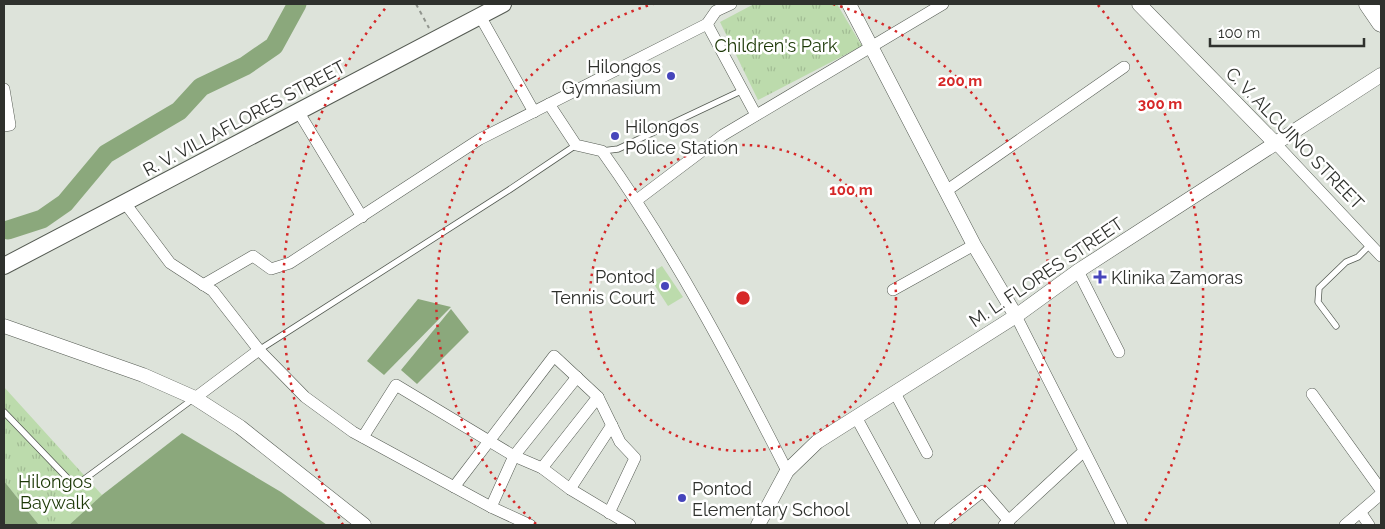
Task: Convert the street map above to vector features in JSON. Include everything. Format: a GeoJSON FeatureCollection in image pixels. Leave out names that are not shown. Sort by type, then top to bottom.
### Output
{"type":"FeatureCollection","features":[{"type":"Feature","properties":{"kind":"main road","name":"R. V. VILLAFLORES STREET"},"geometry":{"type":"LineString","coordinates":[[4,266],[503,4]]}},
{"type":"Feature","properties":{"kind":"main road"},"geometry":{"type":"LineString","coordinates":[[1368,4],[1381,23]]}},
{"type":"Feature","properties":{"kind":"street"},"geometry":{"type":"LineString","coordinates":[[203,285],[253,256],[271,269],[290,263],[480,139],[707,24],[716,11],[731,4]]}},
{"type":"Feature","properties":{"kind":"street"},"geometry":{"type":"LineString","coordinates":[[849,4],[974,244],[1016,316],[1083,452],[1122,525]]}},
{"type":"Feature","properties":{"kind":"street"},"geometry":{"type":"LineString","coordinates":[[637,200],[723,134],[872,48],[943,4]]}},
{"type":"Feature","properties":{"kind":"street","name":"C. V. ALCUINO STREET"},"geometry":{"type":"LineString","coordinates":[[1139,4],[1276,144],[1381,256]]}},
{"type":"Feature","properties":{"kind":"street"},"geometry":{"type":"LineString","coordinates":[[480,16],[534,112]]}},
{"type":"Feature","properties":{"kind":"street"},"geometry":{"type":"LineString","coordinates":[[707,24],[756,115]]}},
{"type":"Feature","properties":{"kind":"street"},"geometry":{"type":"LineString","coordinates":[[946,191],[1124,67]]}},
{"type":"Feature","properties":{"kind":"street","name":"M. L. FLORES STREET"},"geometry":{"type":"LineString","coordinates":[[758,525],[787,471],[817,442],[1016,316],[1078,271],[1381,75]]}},
{"type":"Feature","properties":{"kind":"street"},"geometry":{"type":"LineString","coordinates":[[4,90],[10,125],[4,126]]}},
{"type":"Feature","properties":{"kind":"street"},"geometry":{"type":"LineString","coordinates":[[549,104],[576,145],[602,151],[637,200],[713,327],[787,471]]}},
{"type":"Feature","properties":{"kind":"street"},"geometry":{"type":"LineString","coordinates":[[298,111],[362,217]]}},
{"type":"Feature","properties":{"kind":"street"},"geometry":{"type":"LineString","coordinates":[[125,203],[170,263],[213,291],[259,350],[305,397],[363,437],[491,507],[530,525]]}},
{"type":"Feature","properties":{"kind":"street"},"geometry":{"type":"LineString","coordinates":[[893,290],[974,244]]}},
{"type":"Feature","properties":{"kind":"street"},"geometry":{"type":"LineString","coordinates":[[1078,271],[1119,352]]}},
{"type":"Feature","properties":{"kind":"street"},"geometry":{"type":"LineString","coordinates":[[4,326],[143,375],[195,398],[240,427],[364,525]]}},
{"type":"Feature","properties":{"kind":"street"},"geometry":{"type":"LineString","coordinates":[[195,398],[259,350]]}},
{"type":"Feature","properties":{"kind":"street"},"geometry":{"type":"LineString","coordinates":[[454,487],[491,442],[554,356],[598,397],[620,442],[635,458],[609,513]]}},
{"type":"Feature","properties":{"kind":"street"},"geometry":{"type":"LineString","coordinates":[[491,507],[514,456],[577,377]]}},
{"type":"Feature","properties":{"kind":"street"},"geometry":{"type":"LineString","coordinates":[[363,437],[396,386],[514,456],[542,468],[570,489],[630,525]]}},
{"type":"Feature","properties":{"kind":"street"},"geometry":{"type":"LineString","coordinates":[[895,393],[927,453]]}},
{"type":"Feature","properties":{"kind":"street"},"geometry":{"type":"LineString","coordinates":[[1312,394],[1381,490]]}},
{"type":"Feature","properties":{"kind":"street"},"geometry":{"type":"LineString","coordinates":[[542,468],[598,397]]}},
{"type":"Feature","properties":{"kind":"street"},"geometry":{"type":"LineString","coordinates":[[856,417],[915,525]]}},
{"type":"Feature","properties":{"kind":"street"},"geometry":{"type":"LineString","coordinates":[[570,489],[612,425]]}},
{"type":"Feature","properties":{"kind":"street"},"geometry":{"type":"LineString","coordinates":[[940,525],[983,491],[1006,523],[1083,452]]}},
{"type":"Feature","properties":{"kind":"street"},"geometry":{"type":"LineString","coordinates":[[1345,525],[1381,494]]}},
{"type":"Feature","properties":{"kind":"street"},"geometry":{"type":"LineString","coordinates":[[1361,513],[1369,525]]}},
{"type":"Feature","properties":{"kind":"lane"},"geometry":{"type":"LineString","coordinates":[[602,151],[618,150],[743,90]]}},
{"type":"Feature","properties":{"kind":"lane"},"geometry":{"type":"LineString","coordinates":[[259,350],[576,145]]}},
{"type":"Feature","properties":{"kind":"lane"},"geometry":{"type":"LineString","coordinates":[[1336,326],[1318,302],[1319,288],[1346,262],[1358,257],[1370,244]]}},
{"type":"Feature","properties":{"kind":"lane"},"geometry":{"type":"LineString","coordinates":[[4,412],[74,486],[195,398]]}},
{"type":"Feature","properties":{"kind":"path"},"geometry":{"type":"LineString","coordinates":[[416,4],[435,39]]}},
{"type":"Feature","properties":{"kind":"green space","name":"Children's Park"},"geometry":{"type":"Polygon","coordinates":[[[754,4],[837,4],[862,46],[758,100],[720,22],[754,4]]]}},
{"type":"Feature","properties":{"kind":"green space","name":"Pontod Tennis Court"},"geometry":{"type":"Polygon","coordinates":[[[662,266],[683,297],[668,306],[648,275],[662,266]]]}},
{"type":"Feature","properties":{"kind":"green space","name":"Hilongos Baywalk"},"geometry":{"type":"Polygon","coordinates":[[[4,387],[102,495],[69,525],[39,525],[4,481],[4,387]]]}},
{"type":"Feature","properties":{"kind":"shaded area"},"geometry":{"type":"Polygon","coordinates":[[[418,299],[451,307],[384,375],[367,361],[418,299]]]}},
{"type":"Feature","properties":{"kind":"shaded area"},"geometry":{"type":"Polygon","coordinates":[[[451,309],[469,332],[417,384],[401,370],[451,309]]]}},
{"type":"Feature","properties":{"kind":"shaded area"},"geometry":{"type":"Polygon","coordinates":[[[182,433],[281,492],[327,525],[69,525],[102,495],[182,433]]]}},
{"type":"Feature","properties":{"kind":"shaded area"},"geometry":{"type":"Polygon","coordinates":[[[4,481],[39,525],[4,525],[4,481]]]}},
{"type":"Feature","properties":{"kind":"waterway"},"geometry":{"type":"LineString","coordinates":[[8,230],[42,219],[65,203],[106,154],[179,111],[201,87],[245,66],[274,46],[297,4]]}},
{"type":"Feature","properties":{"kind":"place","name":"Hilongos Gymnasium"},"geometry":{"type":"Point","coordinates":[671,76]}},
{"type":"Feature","properties":{"kind":"place","name":"Hilongos Police Station"},"geometry":{"type":"Point","coordinates":[615,136]}},
{"type":"Feature","properties":{"kind":"place","name":"Klinika Zamoras"},"geometry":{"type":"Point","coordinates":[1100,277]}},
{"type":"Feature","properties":{"kind":"place","name":"Pontod Tennis Court"},"geometry":{"type":"Point","coordinates":[665,286]}},
{"type":"Feature","properties":{"kind":"place","name":"Pontod Elementary School"},"geometry":{"type":"Point","coordinates":[682,498]}}]}
